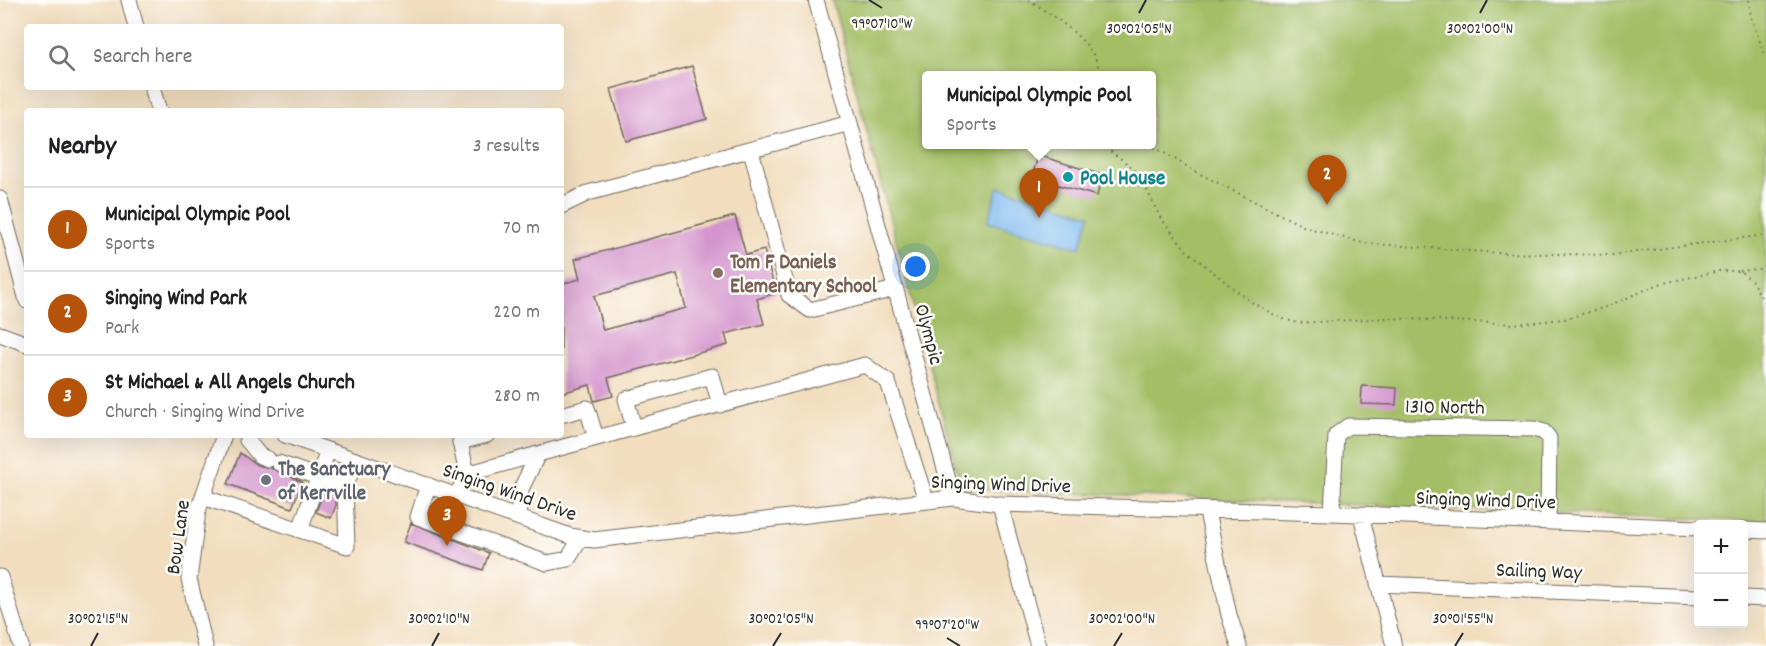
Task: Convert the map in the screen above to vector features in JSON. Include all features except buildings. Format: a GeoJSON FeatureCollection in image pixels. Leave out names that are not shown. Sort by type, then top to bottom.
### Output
{"type":"FeatureCollection","features":[{"type":"Feature","properties":{"kind":"street"},"geometry":{"type":"LineString","coordinates":[[129,0],[135,24]]}},
{"type":"Feature","properties":{"kind":"street","name":"Olympic"},"geometry":{"type":"LineString","coordinates":[[816,0],[952,498]]}},
{"type":"Feature","properties":{"kind":"street"},"geometry":{"type":"LineString","coordinates":[[153,90],[158,108]]}},
{"type":"Feature","properties":{"kind":"street"},"geometry":{"type":"LineString","coordinates":[[564,205],[588,193],[850,123]]}},
{"type":"Feature","properties":{"kind":"street"},"geometry":{"type":"LineString","coordinates":[[751,150],[789,295],[810,310],[895,289]]}},
{"type":"Feature","properties":{"kind":"street"},"geometry":{"type":"LineString","coordinates":[[0,199],[24,290]]}},
{"type":"Feature","properties":{"kind":"street"},"geometry":{"type":"LineString","coordinates":[[0,334],[24,343]]}},
{"type":"Feature","properties":{"kind":"street"},"geometry":{"type":"LineString","coordinates":[[467,474],[866,365],[888,382],[926,500]]}},
{"type":"Feature","properties":{"kind":"street"},"geometry":{"type":"LineString","coordinates":[[633,428],[626,399],[712,376],[720,405]]}},
{"type":"Feature","properties":{"kind":"street"},"geometry":{"type":"LineString","coordinates":[[564,414],[587,408],[596,438]]}},
{"type":"Feature","properties":{"kind":"street","name":"1310 North"},"geometry":{"type":"LineString","coordinates":[[1332,513],[1336,435],[1347,426],[1534,429],[1544,432],[1549,438],[1548,522]]}},
{"type":"Feature","properties":{"kind":"street","name":"Bow Lane"},"geometry":{"type":"LineString","coordinates":[[205,646],[189,579],[198,511],[223,438]]}},
{"type":"Feature","properties":{"kind":"street"},"geometry":{"type":"LineString","coordinates":[[248,438],[260,456],[345,487]]}},
{"type":"Feature","properties":{"kind":"street","name":"Singing Wind Drive"},"geometry":{"type":"LineString","coordinates":[[294,438],[581,538],[594,540],[952,498],[1000,504],[1207,512],[1332,513],[1694,528]]}},
{"type":"Feature","properties":{"kind":"street"},"geometry":{"type":"LineString","coordinates":[[457,495],[467,474],[460,442],[475,438]]}},
{"type":"Feature","properties":{"kind":"street"},"geometry":{"type":"LineString","coordinates":[[300,530],[328,450]]}},
{"type":"Feature","properties":{"kind":"street"},"geometry":{"type":"LineString","coordinates":[[518,516],[521,489],[538,454]]}},
{"type":"Feature","properties":{"kind":"street"},"geometry":{"type":"LineString","coordinates":[[203,497],[347,546],[345,487],[356,460]]}},
{"type":"Feature","properties":{"kind":"street"},"geometry":{"type":"LineString","coordinates":[[428,485],[418,518],[547,563],[568,559],[581,538]]}},
{"type":"Feature","properties":{"kind":"street"},"geometry":{"type":"LineString","coordinates":[[1000,504],[1038,646]]}},
{"type":"Feature","properties":{"kind":"street"},"geometry":{"type":"LineString","coordinates":[[1207,512],[1229,615],[1239,646]]}},
{"type":"Feature","properties":{"kind":"street"},"geometry":{"type":"LineString","coordinates":[[1361,515],[1394,646]]}},
{"type":"Feature","properties":{"kind":"street"},"geometry":{"type":"LineString","coordinates":[[1748,530],[1766,531]]}},
{"type":"Feature","properties":{"kind":"street"},"geometry":{"type":"LineString","coordinates":[[0,577],[21,646]]}},
{"type":"Feature","properties":{"kind":"street","name":"Sailing Way"},"geometry":{"type":"LineString","coordinates":[[1378,584],[1694,597]]}},
{"type":"Feature","properties":{"kind":"street"},"geometry":{"type":"LineString","coordinates":[[1748,598],[1766,599]]}},
{"type":"Feature","properties":{"kind":"path"},"geometry":{"type":"LineString","coordinates":[[1029,0],[1089,47],[1100,65],[1099,71]]}},
{"type":"Feature","properties":{"kind":"path"},"geometry":{"type":"LineString","coordinates":[[1749,0],[1751,18],[1766,57]]}},
{"type":"Feature","properties":{"kind":"path"},"geometry":{"type":"LineString","coordinates":[[1156,148],[1200,174],[1305,227],[1363,243],[1499,253],[1612,255],[1766,235]]}},
{"type":"Feature","properties":{"kind":"path"},"geometry":{"type":"LineString","coordinates":[[1108,149],[1133,168],[1142,180],[1160,217],[1187,250],[1248,300],[1280,318],[1298,323],[1390,318],[1514,324],[1549,321],[1586,314],[1630,295],[1686,276],[1719,271],[1760,269],[1766,272]]}},
{"type":"Feature","properties":{"kind":"path"},"geometry":{"type":"LineString","coordinates":[[1740,271],[1752,281],[1766,306]]}},
{"type":"Feature","properties":{"kind":"green space"},"geometry":{"type":"Polygon","coordinates":[[[832,0],[1766,0],[1766,522],[966,489],[961,486],[832,0]]]}},
{"type":"Feature","properties":{"kind":"water"},"geometry":{"type":"Polygon","coordinates":[[[998,187],[1090,215],[1080,248],[988,222],[998,187]]]}},
{"type":"Feature","properties":{"kind":"place","name":"Pool House"},"geometry":{"type":"Point","coordinates":[1068,177]}},
{"type":"Feature","properties":{"kind":"place","name":"Singing Wind Park"},"geometry":{"type":"Point","coordinates":[1327,205]}},
{"type":"Feature","properties":{"kind":"place","name":"Municipal Olympic Pool"},"geometry":{"type":"Point","coordinates":[1039,218]}},
{"type":"Feature","properties":{"kind":"place","name":"Tom F Daniels Elementary School"},"geometry":{"type":"Point","coordinates":[718,273]}},
{"type":"Feature","properties":{"kind":"place","name":"The Sanctuary of Kerrville"},"geometry":{"type":"Point","coordinates":[266,480]}},
{"type":"Feature","properties":{"kind":"place","name":"St Michael & All Angels Church"},"geometry":{"type":"Point","coordinates":[447,546]}}]}
